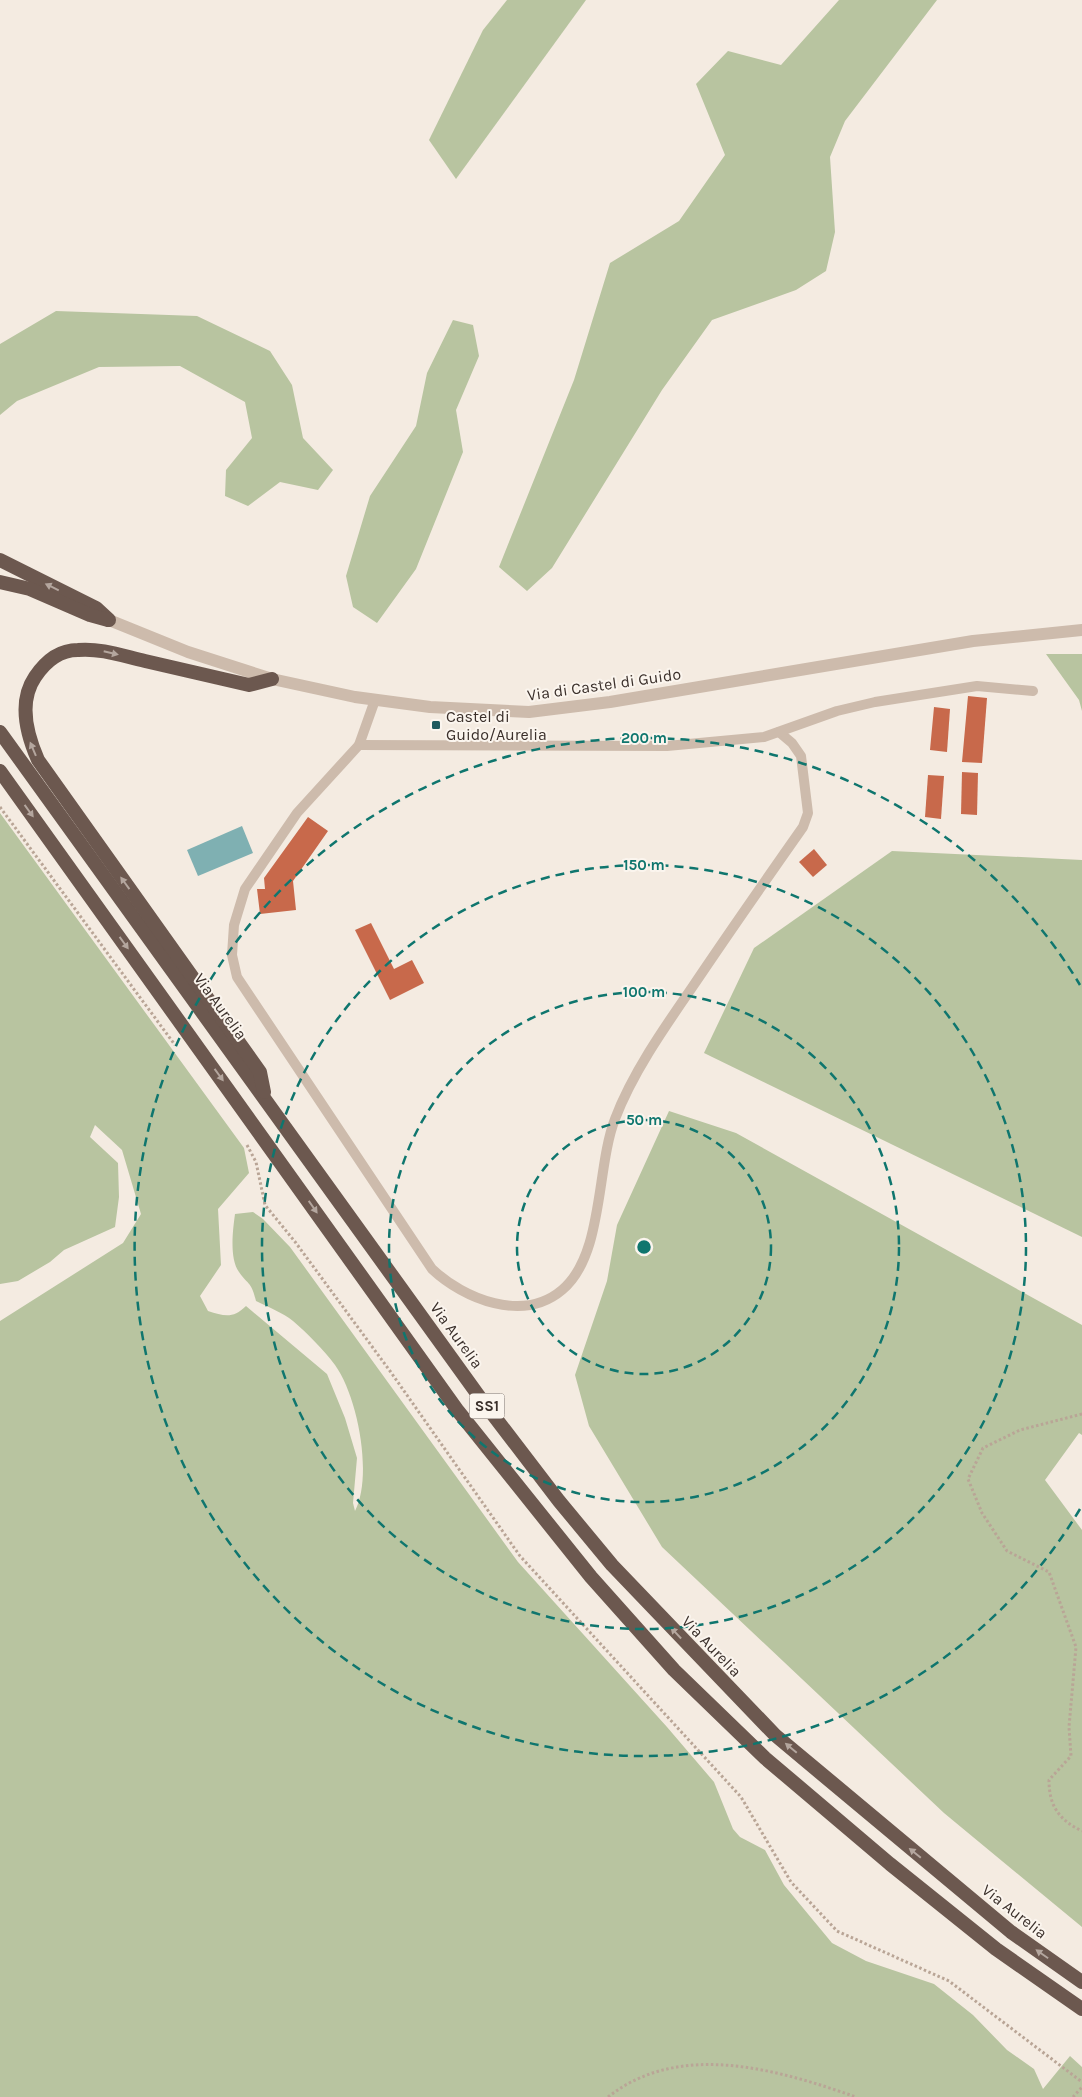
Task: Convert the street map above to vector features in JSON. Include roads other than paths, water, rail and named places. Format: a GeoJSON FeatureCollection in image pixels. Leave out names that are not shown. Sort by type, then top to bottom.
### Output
{"type":"FeatureCollection","features":[{"type":"Feature","properties":{"kind":"highway"},"geometry":{"type":"LineString","coordinates":[[0,560],[96,608],[109,620]]}},
{"type":"Feature","properties":{"kind":"highway"},"geometry":{"type":"LineString","coordinates":[[0,582],[30,589],[90,615],[109,620]]}},
{"type":"Feature","properties":{"kind":"highway"},"geometry":{"type":"LineString","coordinates":[[265,1098],[260,1072],[38,760],[30,741],[26,710],[30,684],[41,668],[55,656],[76,650],[102,651],[249,685],[272,679]]}},
{"type":"Feature","properties":{"kind":"highway","name":"Via Aurelia"},"geometry":{"type":"LineString","coordinates":[[0,732],[481,1400],[559,1501],[612,1565],[775,1735],[1011,1932],[1082,1982]]}},
{"type":"Feature","properties":{"kind":"highway","name":"SS1"},"geometry":{"type":"LineString","coordinates":[[0,771],[458,1411],[591,1577],[674,1670],[765,1758],[890,1864],[988,1943],[1082,2009]]}},
{"type":"Feature","properties":{"kind":"street","name":"Via di Castel di Guido"},"geometry":{"type":"LineString","coordinates":[[109,620],[188,652],[272,679],[375,700],[430,707],[529,712],[610,702],[972,641],[1082,630]]}},
{"type":"Feature","properties":{"kind":"lane"},"geometry":{"type":"LineString","coordinates":[[359,745],[667,746],[764,737],[837,711],[875,702],[977,686],[1033,691]]}},
{"type":"Feature","properties":{"kind":"lane"},"geometry":{"type":"LineString","coordinates":[[375,700],[359,745],[297,813],[245,889],[234,925],[232,955],[237,977],[432,1269],[447,1283],[468,1295],[491,1302],[517,1305],[540,1301],[560,1292],[579,1270],[588,1248],[609,1142],[621,1107],[656,1039],[803,827],[808,814],[801,756],[792,743],[779,732]]}},
{"type":"Feature","properties":{"kind":"water"},"geometry":{"type":"Polygon","coordinates":[[[242,826],[253,853],[198,876],[187,850],[242,826]]]}},
{"type":"Feature","properties":{"kind":"place","name":"Castel di Guido/Aurelia"},"geometry":{"type":"Point","coordinates":[436,725]}}]}
